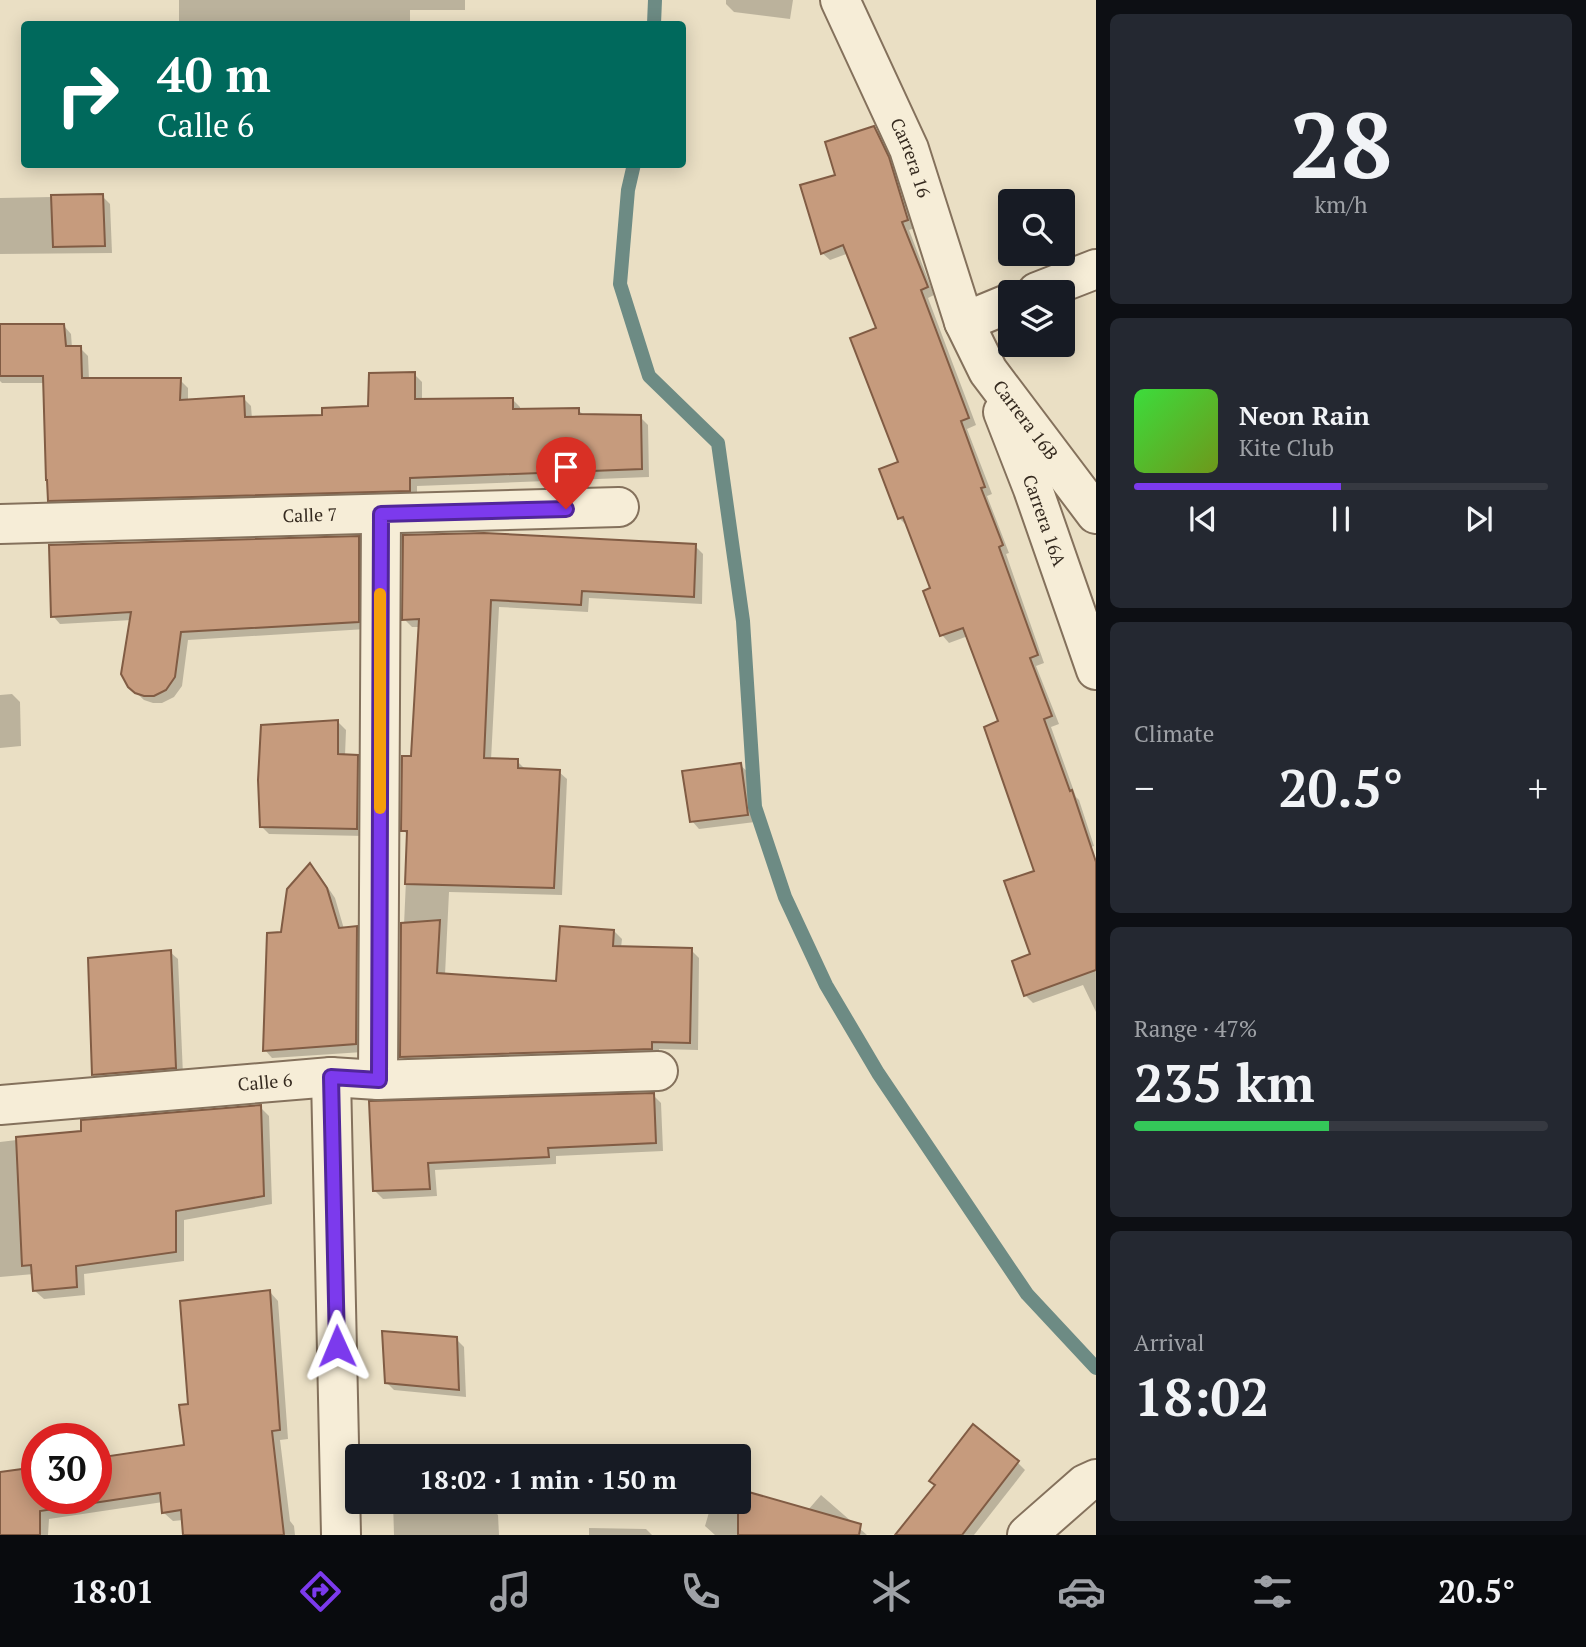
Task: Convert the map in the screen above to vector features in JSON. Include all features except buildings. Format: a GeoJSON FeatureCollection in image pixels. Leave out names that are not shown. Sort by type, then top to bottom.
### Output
{"type":"FeatureCollection","features":[{"type":"Feature","properties":{"kind":"street","name":"Carrera 16"},"geometry":{"type":"LineString","coordinates":[[840,0],[909,149],[964,322]]}},
{"type":"Feature","properties":{"kind":"street"},"geometry":{"type":"LineString","coordinates":[[1068,280],[1096,269]]}},
{"type":"Feature","properties":{"kind":"street"},"geometry":{"type":"LineString","coordinates":[[964,322],[998,308]]}},
{"type":"Feature","properties":{"kind":"street","name":"Carrera 16B"},"geometry":{"type":"LineString","coordinates":[[964,322],[988,371],[1096,514]]}},
{"type":"Feature","properties":{"kind":"street","name":"Carrera 16A"},"geometry":{"type":"LineString","coordinates":[[988,371],[1033,489],[1096,670]]}},
{"type":"Feature","properties":{"kind":"street","name":"Calle 7"},"geometry":{"type":"LineString","coordinates":[[0,524],[619,507]]}},
{"type":"Feature","properties":{"kind":"street"},"geometry":{"type":"LineString","coordinates":[[379,1080],[381,514]]}},
{"type":"Feature","properties":{"kind":"street","name":"Calle 6"},"geometry":{"type":"LineString","coordinates":[[0,1105],[331,1077],[379,1080],[658,1071]]}},
{"type":"Feature","properties":{"kind":"street"},"geometry":{"type":"LineString","coordinates":[[331,1077],[341,1535]]}},
{"type":"Feature","properties":{"kind":"street"},"geometry":{"type":"LineString","coordinates":[[1027,1535],[1091,1481]]}},
{"type":"Feature","properties":{"kind":"waterway"},"geometry":{"type":"LineString","coordinates":[[654,21],[655,0]]}},
{"type":"Feature","properties":{"kind":"waterway"},"geometry":{"type":"LineString","coordinates":[[633,168],[628,190],[620,284],[649,376],[718,443],[743,621],[755,807],[785,897],[826,985],[878,1073],[1027,1294],[1096,1368]]}},
{"type":"Feature","properties":{"kind":"slow traffic"},"geometry":{"type":"LineString","coordinates":[[380,594],[380,808]]}},
{"type":"Feature","properties":{"kind":"route"},"geometry":{"type":"LineString","coordinates":[[337,1346],[331,1077],[379,1080],[381,514],[566,509]]}}]}
